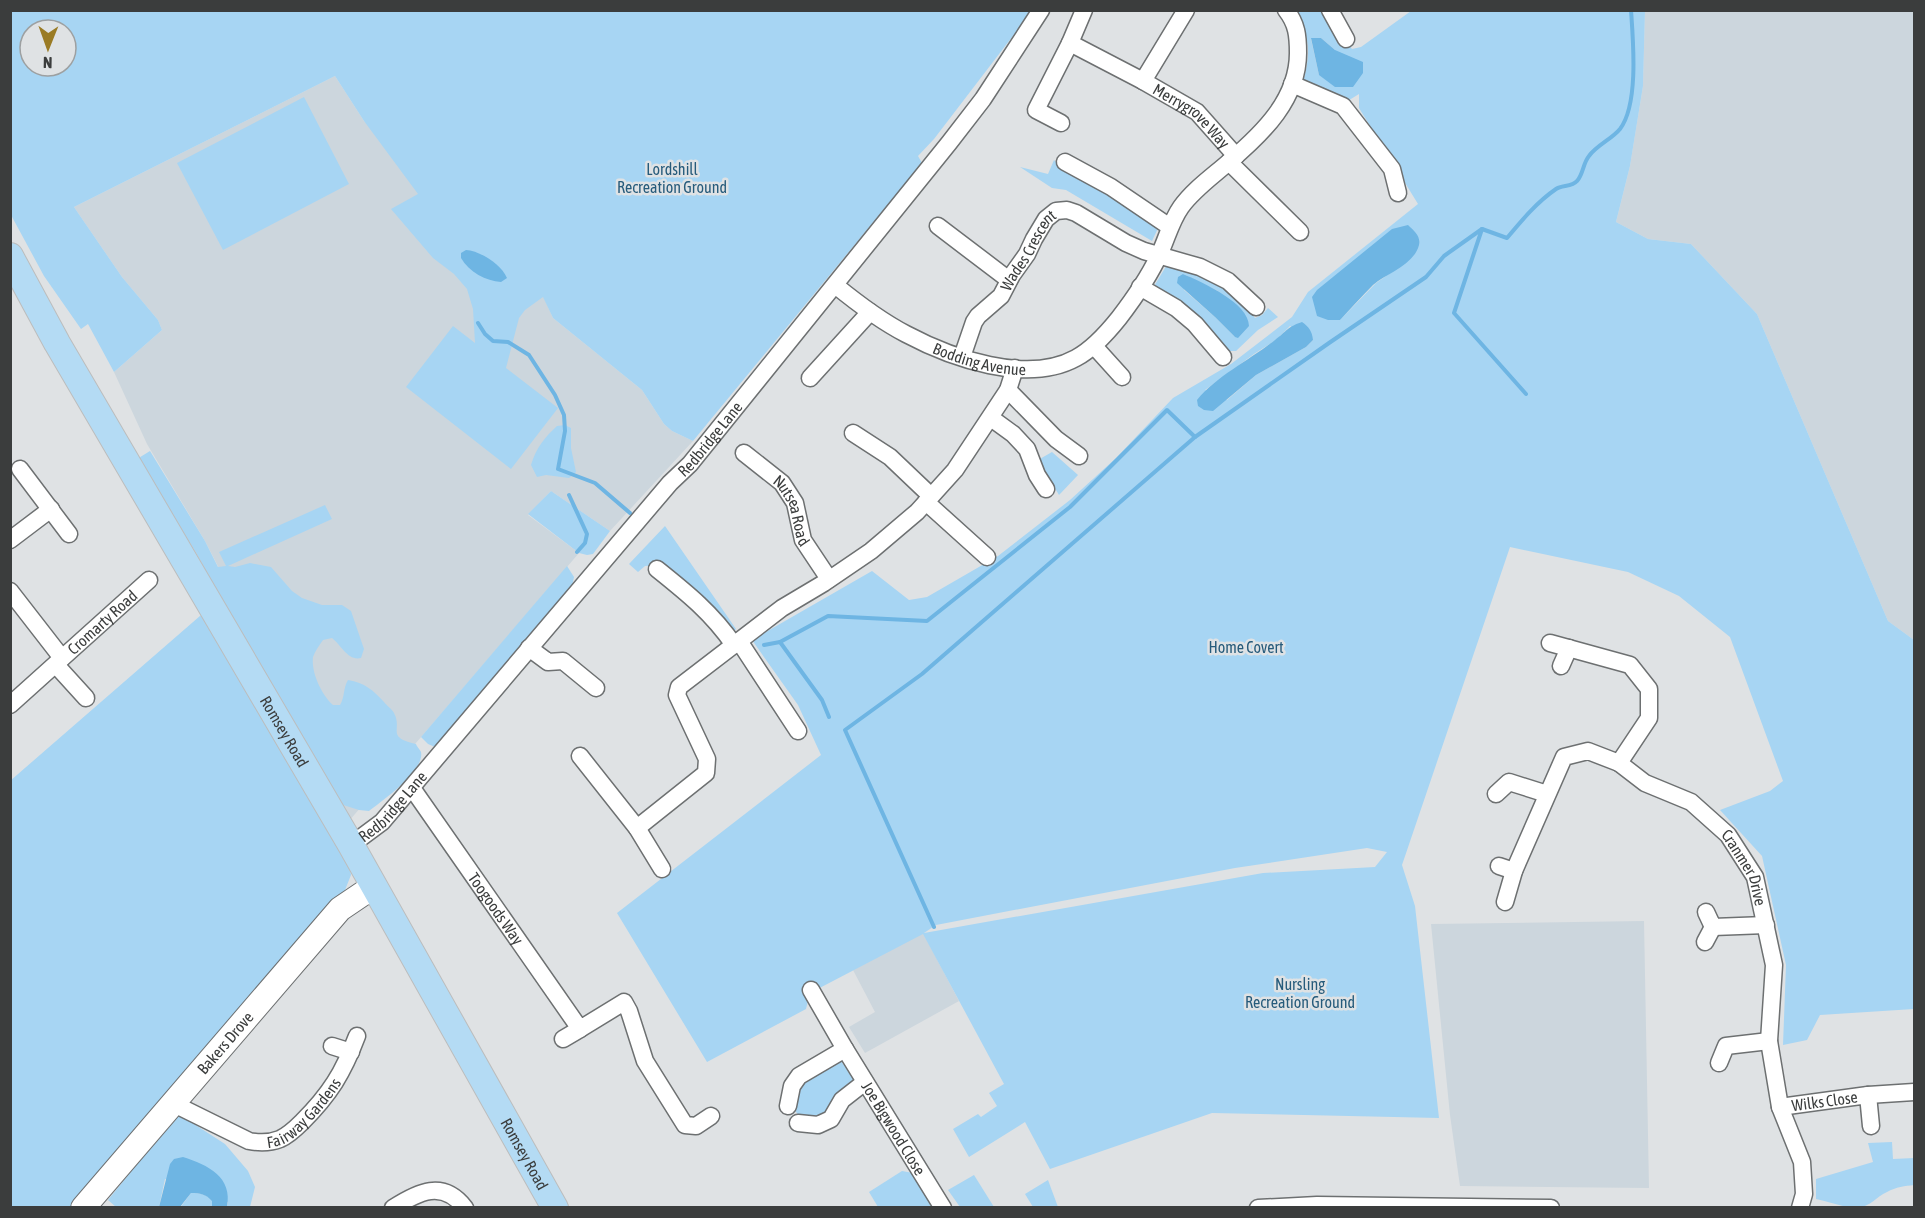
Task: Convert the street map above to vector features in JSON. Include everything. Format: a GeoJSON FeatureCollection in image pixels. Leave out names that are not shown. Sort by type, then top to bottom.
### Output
{"type":"FeatureCollection","features":[{"type":"Feature","properties":{"kind":"main road","name":"Romsey Road"},"geometry":{"type":"LineString","coordinates":[[10,256],[63,354],[351,845],[555,1208]]}},
{"type":"Feature","properties":{"kind":"street","name":"Redbridge Lane"},"geometry":{"type":"LineString","coordinates":[[351,845],[382,822],[670,483],[690,464],[983,99],[1041,10]]}},
{"type":"Feature","properties":{"kind":"street"},"geometry":{"type":"LineString","coordinates":[[1061,123],[1036,110],[1084,10]]}},
{"type":"Feature","properties":{"kind":"street","name":"Merrygrove Way"},"geometry":{"type":"LineString","coordinates":[[1143,81],[1186,10]]}},
{"type":"Feature","properties":{"kind":"street","name":"Bodding Avenue"},"geometry":{"type":"LineString","coordinates":[[835,285],[870,312],[904,333],[932,347],[962,357],[994,365],[1035,369],[1075,359],[1094,346],[1119,317],[1140,287],[1160,255],[1178,211],[1189,196],[1273,119],[1286,100],[1298,60],[1298,33],[1286,10]]}},
{"type":"Feature","properties":{"kind":"street"},"geometry":{"type":"LineString","coordinates":[[1330,10],[1346,39]]}},
{"type":"Feature","properties":{"kind":"street","name":"Merrygrove Way"},"geometry":{"type":"LineString","coordinates":[[1070,43],[1197,112],[1232,159]]}},
{"type":"Feature","properties":{"kind":"street"},"geometry":{"type":"LineString","coordinates":[[1292,84],[1342,106],[1392,169],[1398,193]]}},
{"type":"Feature","properties":{"kind":"street"},"geometry":{"type":"LineString","coordinates":[[1232,159],[1300,232]]}},
{"type":"Feature","properties":{"kind":"street"},"geometry":{"type":"LineString","coordinates":[[1065,162],[1112,187],[1170,227]]}},
{"type":"Feature","properties":{"kind":"street","name":"Wades Crescent"},"geometry":{"type":"LineString","coordinates":[[962,357],[974,322],[1001,296],[1046,219],[1056,211],[1067,210],[1076,213],[1126,243],[1160,255]]}},
{"type":"Feature","properties":{"kind":"street"},"geometry":{"type":"LineString","coordinates":[[938,226],[1009,280]]}},
{"type":"Feature","properties":{"kind":"street"},"geometry":{"type":"LineString","coordinates":[[1160,255],[1200,267],[1228,281],[1256,307]]}},
{"type":"Feature","properties":{"kind":"street"},"geometry":{"type":"LineString","coordinates":[[1140,287],[1176,308],[1195,324],[1223,357]]}},
{"type":"Feature","properties":{"kind":"street"},"geometry":{"type":"LineString","coordinates":[[810,378],[870,312]]}},
{"type":"Feature","properties":{"kind":"street"},"geometry":{"type":"LineString","coordinates":[[1094,346],[1122,377]]}},
{"type":"Feature","properties":{"kind":"street"},"geometry":{"type":"LineString","coordinates":[[637,828],[706,773],[707,759],[677,695],[679,687],[782,608],[871,551],[929,499],[955,471],[991,418],[1008,390],[1014,368]]}},
{"type":"Feature","properties":{"kind":"street"},"geometry":{"type":"LineString","coordinates":[[1008,390],[1056,439],[1079,456]]}},
{"type":"Feature","properties":{"kind":"street"},"geometry":{"type":"LineString","coordinates":[[991,418],[1013,434],[1027,449],[1037,475],[1046,489]]}},
{"type":"Feature","properties":{"kind":"street"},"geometry":{"type":"LineString","coordinates":[[853,433],[890,457],[987,557]]}},
{"type":"Feature","properties":{"kind":"street","name":"Nutsea Road"},"geometry":{"type":"LineString","coordinates":[[744,453],[782,483],[795,503],[803,540],[829,579]]}},
{"type":"Feature","properties":{"kind":"street"},"geometry":{"type":"LineString","coordinates":[[20,469],[69,534]]}},
{"type":"Feature","properties":{"kind":"street"},"geometry":{"type":"LineString","coordinates":[[10,540],[51,509]]}},
{"type":"Feature","properties":{"kind":"street"},"geometry":{"type":"LineString","coordinates":[[657,569],[695,599],[721,625],[798,731]]}},
{"type":"Feature","properties":{"kind":"street","name":"Cromarty Road"},"geometry":{"type":"LineString","coordinates":[[10,705],[149,580]]}},
{"type":"Feature","properties":{"kind":"street"},"geometry":{"type":"LineString","coordinates":[[10,591],[16,608],[59,661]]}},
{"type":"Feature","properties":{"kind":"street"},"geometry":{"type":"LineString","coordinates":[[1550,643],[1630,665],[1648,689],[1649,718],[1619,763]]}},
{"type":"Feature","properties":{"kind":"street"},"geometry":{"type":"LineString","coordinates":[[529,648],[548,662],[563,661],[596,688]]}},
{"type":"Feature","properties":{"kind":"street"},"geometry":{"type":"LineString","coordinates":[[1561,666],[1569,648]]}},
{"type":"Feature","properties":{"kind":"street","name":"Cromarty Road"},"geometry":{"type":"LineString","coordinates":[[59,661],[86,698]]}},
{"type":"Feature","properties":{"kind":"street","name":"Cranmer Drive"},"geometry":{"type":"LineString","coordinates":[[1505,902],[1507,868],[1548,794],[1564,757],[1588,751],[1619,763],[1645,783],[1691,802],[1728,835],[1755,876],[1774,964],[1769,1041],[1780,1107],[1802,1162],[1804,1194],[1800,1208]]}},
{"type":"Feature","properties":{"kind":"street"},"geometry":{"type":"LineString","coordinates":[[580,756],[637,828],[662,869]]}},
{"type":"Feature","properties":{"kind":"street"},"geometry":{"type":"LineString","coordinates":[[1496,794],[1506,776],[1548,794]]}},
{"type":"Feature","properties":{"kind":"street","name":"Toogoods Way"},"geometry":{"type":"LineString","coordinates":[[412,788],[580,1029]]}},
{"type":"Feature","properties":{"kind":"street","name":"Bakers Drove"},"geometry":{"type":"LineString","coordinates":[[83,1208],[340,909],[374,886]]}},
{"type":"Feature","properties":{"kind":"street"},"geometry":{"type":"LineString","coordinates":[[1708,927],[1766,925]]}},
{"type":"Feature","properties":{"kind":"street","name":"Joe Bigwood Close"},"geometry":{"type":"LineString","coordinates":[[811,990],[943,1208]]}},
{"type":"Feature","properties":{"kind":"street"},"geometry":{"type":"LineString","coordinates":[[563,1039],[624,1002],[645,1061],[685,1125],[696,1126],[711,1116]]}},
{"type":"Feature","properties":{"kind":"street"},"geometry":{"type":"LineString","coordinates":[[1719,1063],[1722,1041],[1769,1041]]}},
{"type":"Feature","properties":{"kind":"street","name":"Fairway Gardens"},"geometry":{"type":"LineString","coordinates":[[172,1103],[249,1141],[271,1142],[291,1132],[316,1108],[336,1082],[354,1044],[332,1046]]}},
{"type":"Feature","properties":{"kind":"street"},"geometry":{"type":"LineString","coordinates":[[788,1106],[792,1086],[799,1076],[845,1049]]}},
{"type":"Feature","properties":{"kind":"street"},"geometry":{"type":"LineString","coordinates":[[798,1123],[818,1125],[831,1119],[842,1100],[866,1082]]}},
{"type":"Feature","properties":{"kind":"street","name":"Wilks Close"},"geometry":{"type":"LineString","coordinates":[[1780,1107],[1868,1095],[1914,1092]]}},
{"type":"Feature","properties":{"kind":"street","name":"Wilks Close"},"geometry":{"type":"LineString","coordinates":[[1868,1095],[1871,1126]]}},
{"type":"Feature","properties":{"kind":"street"},"geometry":{"type":"LineString","coordinates":[[393,1208],[422,1192],[434,1190],[449,1194],[460,1201],[465,1208]]}},
{"type":"Feature","properties":{"kind":"street"},"geometry":{"type":"LineString","coordinates":[[1258,1208],[1317,1205],[1551,1208]]}},
{"type":"Feature","properties":{"kind":"shaded area"},"geometry":{"type":"Polygon","coordinates":[[[1645,11],[1914,11],[1914,640],[1888,621],[1757,314],[1691,244],[1648,239],[1616,222],[1630,166],[1643,86],[1645,11]]]}},
{"type":"Feature","properties":{"kind":"shaded area"},"geometry":{"type":"Polygon","coordinates":[[[1311,38],[1321,38],[1335,50],[1363,62],[1363,73],[1353,87],[1335,87],[1319,75],[1311,38]]]}},
{"type":"Feature","properties":{"kind":"shaded area"},"geometry":{"type":"Polygon","coordinates":[[[335,76],[364,121],[533,273],[553,318],[642,390],[664,424],[672,431],[693,441],[610,531],[551,491],[528,515],[579,553],[349,821],[205,541],[147,444],[114,372],[162,330],[158,320],[122,277],[74,207],[335,76]]]}},
{"type":"Feature","properties":{"kind":"shaded area"},"geometry":{"type":"Polygon","coordinates":[[[1408,225],[1419,239],[1419,245],[1412,258],[1373,285],[1340,320],[1328,320],[1317,316],[1312,297],[1317,290],[1392,229],[1408,225]]]}},
{"type":"Feature","properties":{"kind":"shaded area"},"geometry":{"type":"Polygon","coordinates":[[[466,250],[490,259],[507,278],[501,282],[495,281],[484,278],[473,271],[461,258],[461,253],[466,250]]]}},
{"type":"Feature","properties":{"kind":"shaded area"},"geometry":{"type":"Polygon","coordinates":[[[1183,274],[1223,294],[1241,309],[1247,317],[1249,326],[1238,338],[1177,283],[1178,277],[1183,274]]]}},
{"type":"Feature","properties":{"kind":"shaded area"},"geometry":{"type":"Polygon","coordinates":[[[1302,322],[1313,337],[1306,347],[1256,375],[1213,411],[1204,410],[1198,406],[1197,400],[1205,391],[1290,328],[1302,322]]]}},
{"type":"Feature","properties":{"kind":"shaded area"},"geometry":{"type":"Polygon","coordinates":[[[1644,921],[1649,1188],[1460,1186],[1450,1115],[1431,924],[1644,921]]]}},
{"type":"Feature","properties":{"kind":"shaded area"},"geometry":{"type":"Polygon","coordinates":[[[923,933],[959,1001],[865,1053],[849,1027],[875,1012],[853,970],[923,933]]]}},
{"type":"Feature","properties":{"kind":"shaded area"},"geometry":{"type":"Polygon","coordinates":[[[183,1157],[217,1174],[226,1188],[227,1207],[212,1207],[212,1201],[207,1197],[191,1193],[180,1207],[159,1207],[170,1164],[174,1159],[183,1157]]]}},
{"type":"Feature","properties":{"kind":"green space","name":"Lordshill Recreation Ground"},"geometry":{"type":"Polygon","coordinates":[[[10,11],[1032,11],[934,139],[918,156],[922,163],[693,441],[672,431],[664,424],[642,390],[553,318],[543,297],[525,310],[519,318],[506,368],[558,408],[511,469],[406,387],[453,326],[475,343],[473,309],[467,289],[454,274],[433,258],[391,209],[418,194],[364,121],[335,76],[74,207],[122,277],[158,320],[162,330],[114,372],[88,324],[81,329],[44,276],[11,215],[10,11]]]}},
{"type":"Feature","properties":{"kind":"green space","name":"Home Covert"},"geometry":{"type":"Polygon","coordinates":[[[1292,11],[1322,11],[1352,49],[1361,47],[1411,11],[1645,11],[1643,86],[1630,166],[1616,222],[1648,239],[1691,244],[1757,314],[1888,621],[1914,640],[1914,1009],[1820,1015],[1807,1040],[1783,1045],[1786,965],[1762,856],[1720,810],[1770,791],[1783,781],[1730,637],[1679,596],[1628,572],[1510,547],[1402,865],[1415,906],[1439,1118],[1212,1113],[1050,1169],[1025,1122],[969,1157],[953,1129],[978,1114],[981,1117],[997,1106],[989,1093],[1004,1084],[923,934],[810,993],[806,1009],[707,1062],[617,913],[821,755],[798,705],[752,640],[872,571],[909,600],[927,597],[998,556],[1070,500],[1116,458],[1173,398],[1231,364],[1292,317],[1308,292],[1418,204],[1359,108],[1359,94],[1346,102],[1303,82],[1308,44],[1298,19],[1292,11]],[[1321,38],[1311,39],[1319,75],[1335,50],[1321,38]],[[1417,234],[1340,320],[1376,283],[1402,265],[1417,234]],[[1290,326],[1276,340],[1205,390],[1227,400],[1256,375],[1306,347],[1313,340],[1290,326]],[[1367,848],[1235,868],[936,925],[924,933],[1263,873],[1375,867],[1387,852],[1367,848]]]}},
{"type":"Feature","properties":{"kind":"green space"},"geometry":{"type":"Polygon","coordinates":[[[304,97],[349,184],[223,250],[177,163],[304,97]]]}},
{"type":"Feature","properties":{"kind":"green space"},"geometry":{"type":"Polygon","coordinates":[[[1054,160],[1061,167],[1108,190],[1109,197],[1160,224],[1152,241],[1066,190],[1052,188],[1020,167],[1048,174],[1054,160]]]}},
{"type":"Feature","properties":{"kind":"green space"},"geometry":{"type":"Polygon","coordinates":[[[1168,263],[1196,273],[1224,287],[1242,301],[1255,318],[1262,315],[1268,308],[1278,317],[1258,330],[1236,351],[1229,351],[1188,306],[1169,294],[1160,293],[1153,288],[1168,263]],[[1183,274],[1184,290],[1235,337],[1218,291],[1183,274]]]}},
{"type":"Feature","properties":{"kind":"green space"},"geometry":{"type":"Polygon","coordinates":[[[565,425],[571,428],[571,448],[576,472],[569,478],[546,475],[537,477],[531,465],[538,448],[557,426],[565,425]]]}},
{"type":"Feature","properties":{"kind":"green space"},"geometry":{"type":"Polygon","coordinates":[[[150,451],[205,541],[218,567],[226,566],[219,552],[325,505],[332,519],[228,566],[235,567],[250,563],[271,567],[292,591],[302,598],[322,605],[342,605],[351,611],[364,649],[361,658],[349,655],[332,638],[323,640],[313,657],[318,683],[333,705],[340,705],[348,680],[368,688],[393,712],[398,736],[416,744],[421,752],[420,760],[410,776],[369,811],[340,804],[195,551],[137,459],[150,451]]]}},
{"type":"Feature","properties":{"kind":"green space"},"geometry":{"type":"Polygon","coordinates":[[[1052,452],[1078,475],[1059,495],[1038,460],[1052,452]]]}},
{"type":"Feature","properties":{"kind":"green space"},"geometry":{"type":"Polygon","coordinates":[[[551,491],[610,531],[593,554],[579,553],[528,514],[551,491]]]}},
{"type":"Feature","properties":{"kind":"green space"},"geometry":{"type":"Polygon","coordinates":[[[665,526],[736,629],[734,631],[698,593],[659,565],[645,566],[638,572],[629,564],[665,526]]]}},
{"type":"Feature","properties":{"kind":"green space"},"geometry":{"type":"Polygon","coordinates":[[[567,566],[574,577],[570,596],[484,696],[435,747],[428,744],[421,737],[567,566]]]}},
{"type":"Feature","properties":{"kind":"green space"},"geometry":{"type":"Polygon","coordinates":[[[208,609],[348,853],[351,875],[343,895],[71,1207],[11,1207],[10,781],[208,609]]]}},
{"type":"Feature","properties":{"kind":"green space"},"geometry":{"type":"Polygon","coordinates":[[[841,1061],[855,1082],[820,1120],[801,1119],[794,1109],[798,1089],[806,1081],[841,1061]]]}},
{"type":"Feature","properties":{"kind":"green space"},"geometry":{"type":"Polygon","coordinates":[[[180,1115],[225,1144],[248,1171],[255,1187],[250,1207],[227,1207],[228,1202],[165,1179],[159,1207],[116,1207],[108,1200],[180,1115]]]}},
{"type":"Feature","properties":{"kind":"green space"},"geometry":{"type":"Polygon","coordinates":[[[1892,1142],[1893,1159],[1914,1158],[1914,1185],[1890,1190],[1858,1208],[1816,1199],[1816,1179],[1873,1162],[1868,1143],[1892,1142]]]}},
{"type":"Feature","properties":{"kind":"green space"},"geometry":{"type":"Polygon","coordinates":[[[902,1171],[913,1173],[935,1207],[878,1207],[869,1192],[902,1171]]]}},
{"type":"Feature","properties":{"kind":"green space"},"geometry":{"type":"Polygon","coordinates":[[[974,1175],[994,1207],[960,1207],[948,1190],[974,1175]]]}},
{"type":"Feature","properties":{"kind":"green space"},"geometry":{"type":"Polygon","coordinates":[[[1048,1180],[1058,1207],[1033,1207],[1025,1194],[1048,1180]]]}},
{"type":"Feature","properties":{"kind":"green space"},"geometry":{"type":"Polygon","coordinates":[[[191,1193],[208,1197],[213,1201],[212,1207],[180,1208],[191,1193]]]}},
{"type":"Feature","properties":{"kind":"waterway"},"geometry":{"type":"LineString","coordinates":[[934,927],[845,730],[922,674],[1195,437],[1426,277],[1444,256],[1482,229],[1507,238],[1549,194],[1577,181],[1589,156],[1617,133],[1626,118],[1630,104],[1633,71],[1631,10]]}},
{"type":"Feature","properties":{"kind":"waterway"},"geometry":{"type":"LineString","coordinates":[[1482,229],[1454,313],[1526,394]]}},
{"type":"Feature","properties":{"kind":"waterway"},"geometry":{"type":"LineString","coordinates":[[478,323],[493,341],[508,342],[529,355],[555,395],[564,415],[565,431],[558,469],[595,483],[630,513]]}},
{"type":"Feature","properties":{"kind":"waterway"},"geometry":{"type":"LineString","coordinates":[[829,717],[822,700],[780,642],[828,616],[927,621],[1070,507],[1167,410],[1195,437]]}},
{"type":"Feature","properties":{"kind":"waterway"},"geometry":{"type":"LineString","coordinates":[[569,495],[587,534],[585,543],[577,552]]}},
{"type":"Feature","properties":{"kind":"waterway"},"geometry":{"type":"LineString","coordinates":[[764,645],[780,642]]}},
{"type":"Feature","properties":{"kind":"park label","name":"Nursling Recreation Ground"},"geometry":{"type":"Point","coordinates":[1300,993]}}]}
